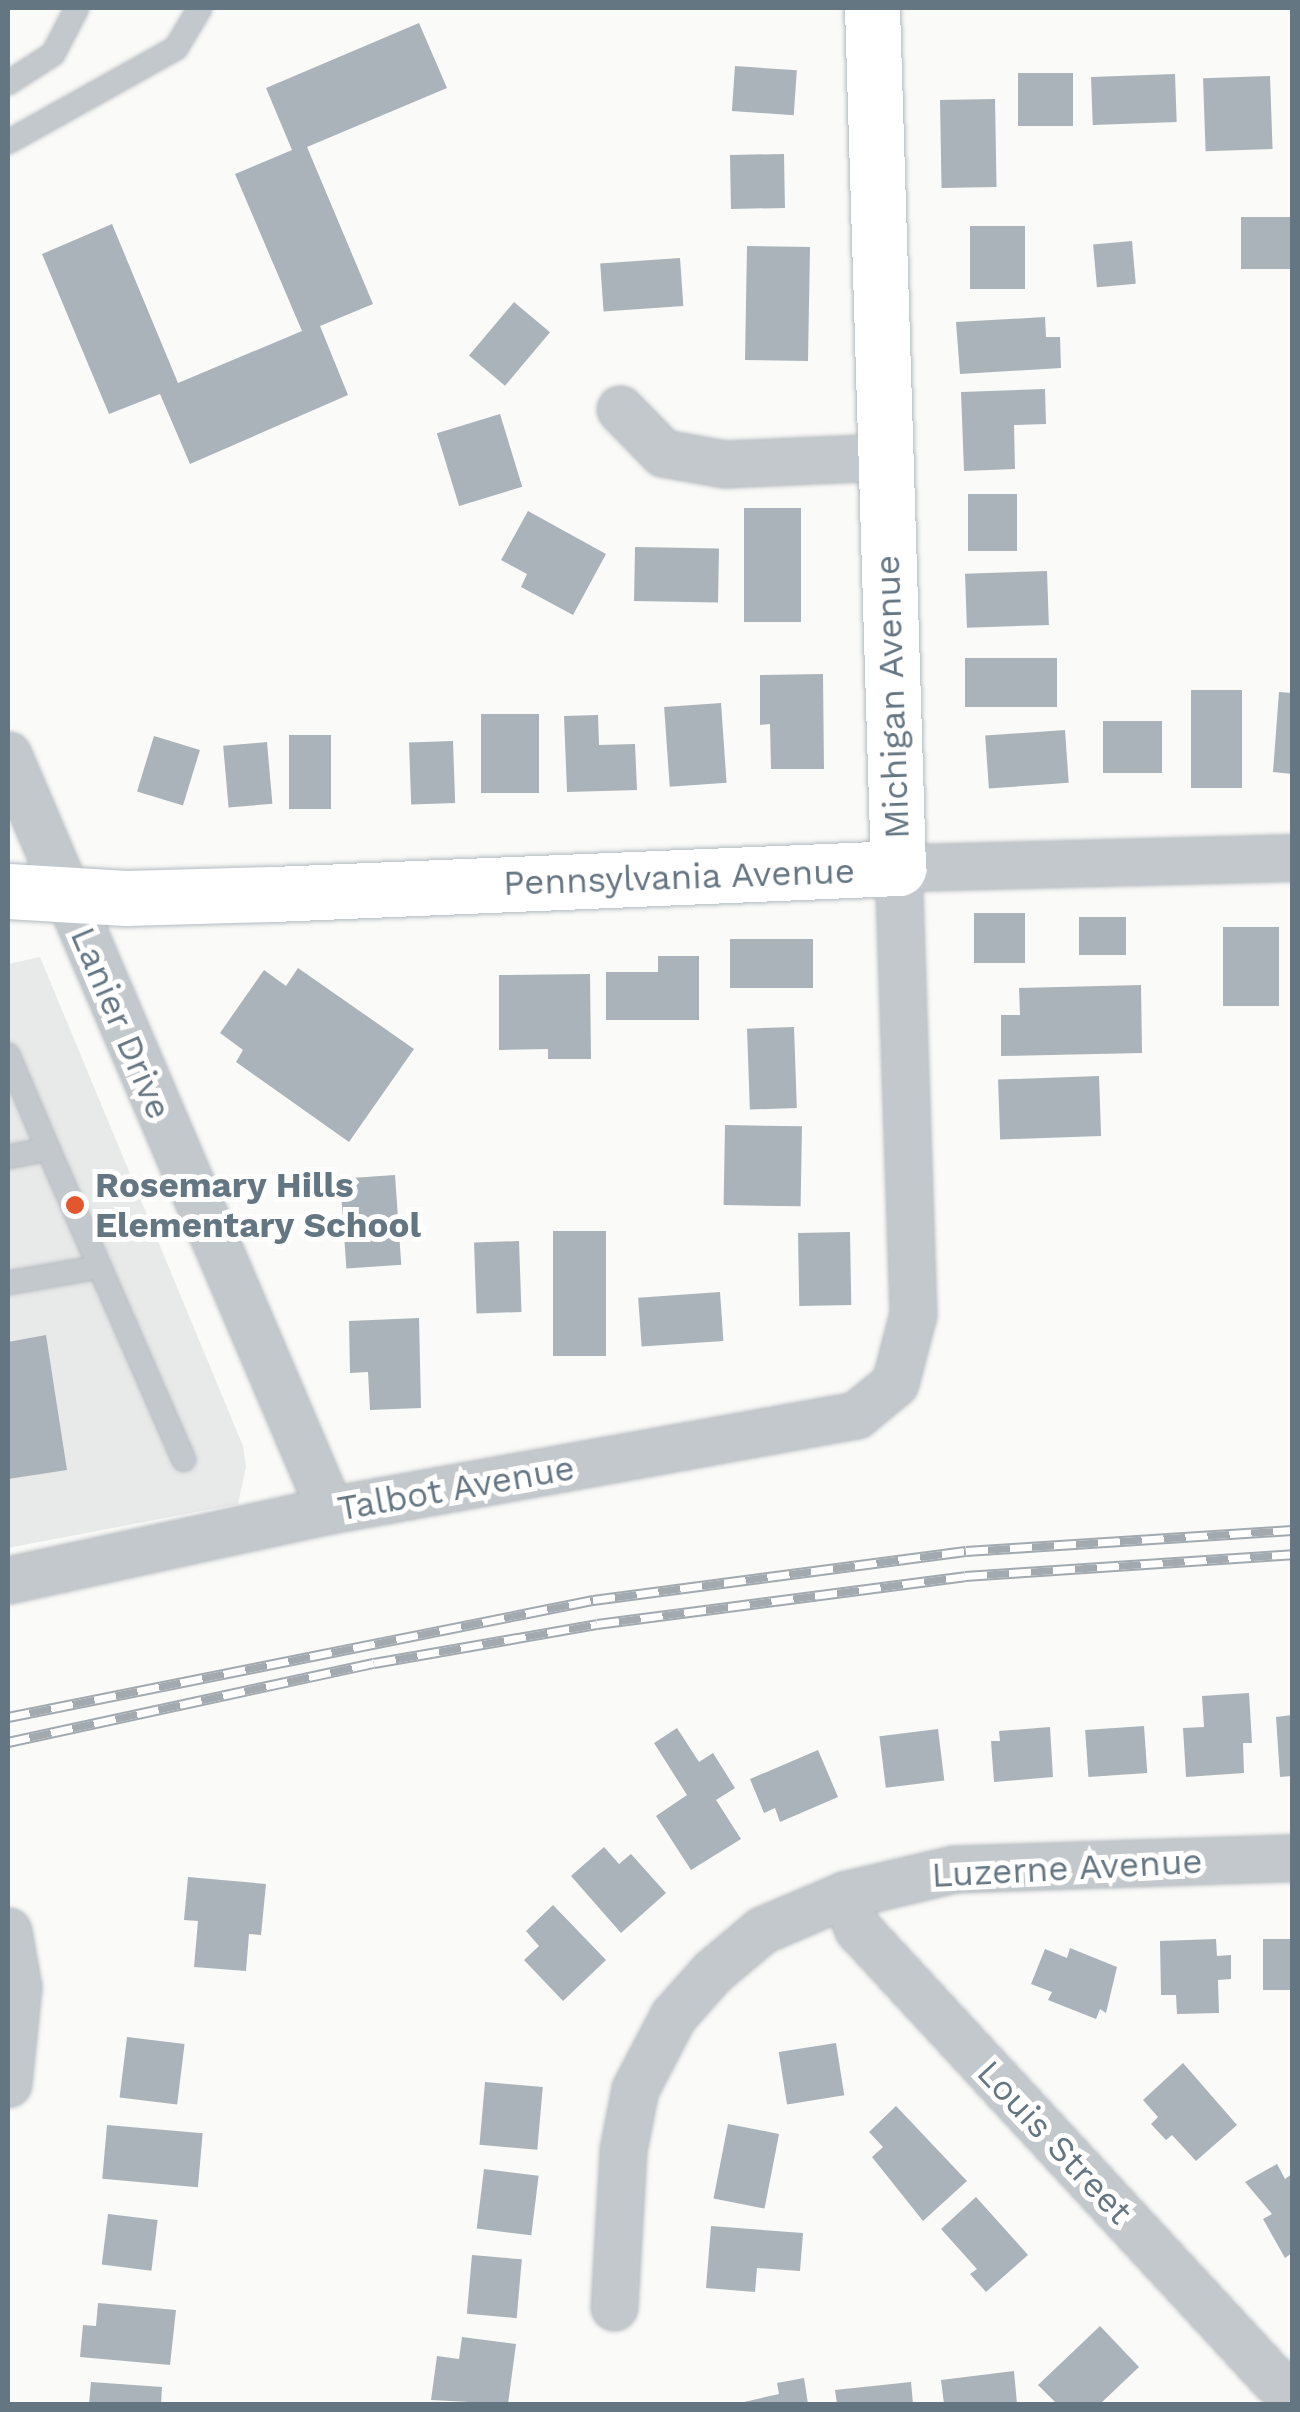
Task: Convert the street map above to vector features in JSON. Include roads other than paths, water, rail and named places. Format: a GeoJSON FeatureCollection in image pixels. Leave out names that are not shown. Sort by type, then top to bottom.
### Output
{"type":"FeatureCollection","features":[{"type":"Feature","properties":{"kind":"street","name":"Michigan Avenue"},"geometry":{"type":"LineString","coordinates":[[872,8],[914,1314],[895,1383]]}},
{"type":"Feature","properties":{"kind":"street"},"geometry":{"type":"LineString","coordinates":[[620,409],[663,454],[725,464],[884,456]]}},
{"type":"Feature","properties":{"kind":"street","name":"Lanier Drive"},"geometry":{"type":"LineString","coordinates":[[8,756],[330,1510]]}},
{"type":"Feature","properties":{"kind":"street","name":"Pennsylvania Avenue"},"geometry":{"type":"LineString","coordinates":[[8,891],[126,898],[898,868],[1292,858]]}},
{"type":"Feature","properties":{"kind":"street","name":"Talbot Avenue"},"geometry":{"type":"LineString","coordinates":[[8,1580],[330,1510],[838,1420],[856,1415],[895,1383]]}},
{"type":"Feature","properties":{"kind":"street","name":"Luzerne Avenue"},"geometry":{"type":"LineString","coordinates":[[844,1895],[954,1869],[1292,1858]]}},
{"type":"Feature","properties":{"kind":"street"},"geometry":{"type":"LineString","coordinates":[[614,2306],[623,2150],[649,2055],[673,2016],[737,1947],[844,1895]]}},
{"type":"Feature","properties":{"kind":"street","name":"Louis Street"},"geometry":{"type":"LineString","coordinates":[[844,1895],[858,1929],[1276,2385]]}},
{"type":"Feature","properties":{"kind":"street"},"geometry":{"type":"LineString","coordinates":[[8,1931],[18,1988],[8,2083]]}},
{"type":"Feature","properties":{"kind":"lane"},"geometry":{"type":"LineString","coordinates":[[8,83],[53,54],[77,8]]}},
{"type":"Feature","properties":{"kind":"lane"},"geometry":{"type":"LineString","coordinates":[[8,142],[176,48],[200,8]]}},
{"type":"Feature","properties":{"kind":"lane"},"geometry":{"type":"LineString","coordinates":[[8,1055],[184,1460]]}},
{"type":"Feature","properties":{"kind":"lane"},"geometry":{"type":"LineString","coordinates":[[8,1156],[48,1149]]}},
{"type":"Feature","properties":{"kind":"lane"},"geometry":{"type":"LineString","coordinates":[[8,1283],[100,1267]]}},
{"type":"Feature","properties":{"kind":"railway"},"geometry":{"type":"LineString","coordinates":[[8,1717],[593,1600],[966,1551],[1292,1530]]}},
{"type":"Feature","properties":{"kind":"railway"},"geometry":{"type":"LineString","coordinates":[[8,1742],[374,1663],[597,1624],[965,1576],[1292,1554]]}},
{"type":"Feature","properties":{"kind":"place","name":"Rosemary Hills Elementary School"},"geometry":{"type":"Point","coordinates":[75,1205]}}]}
